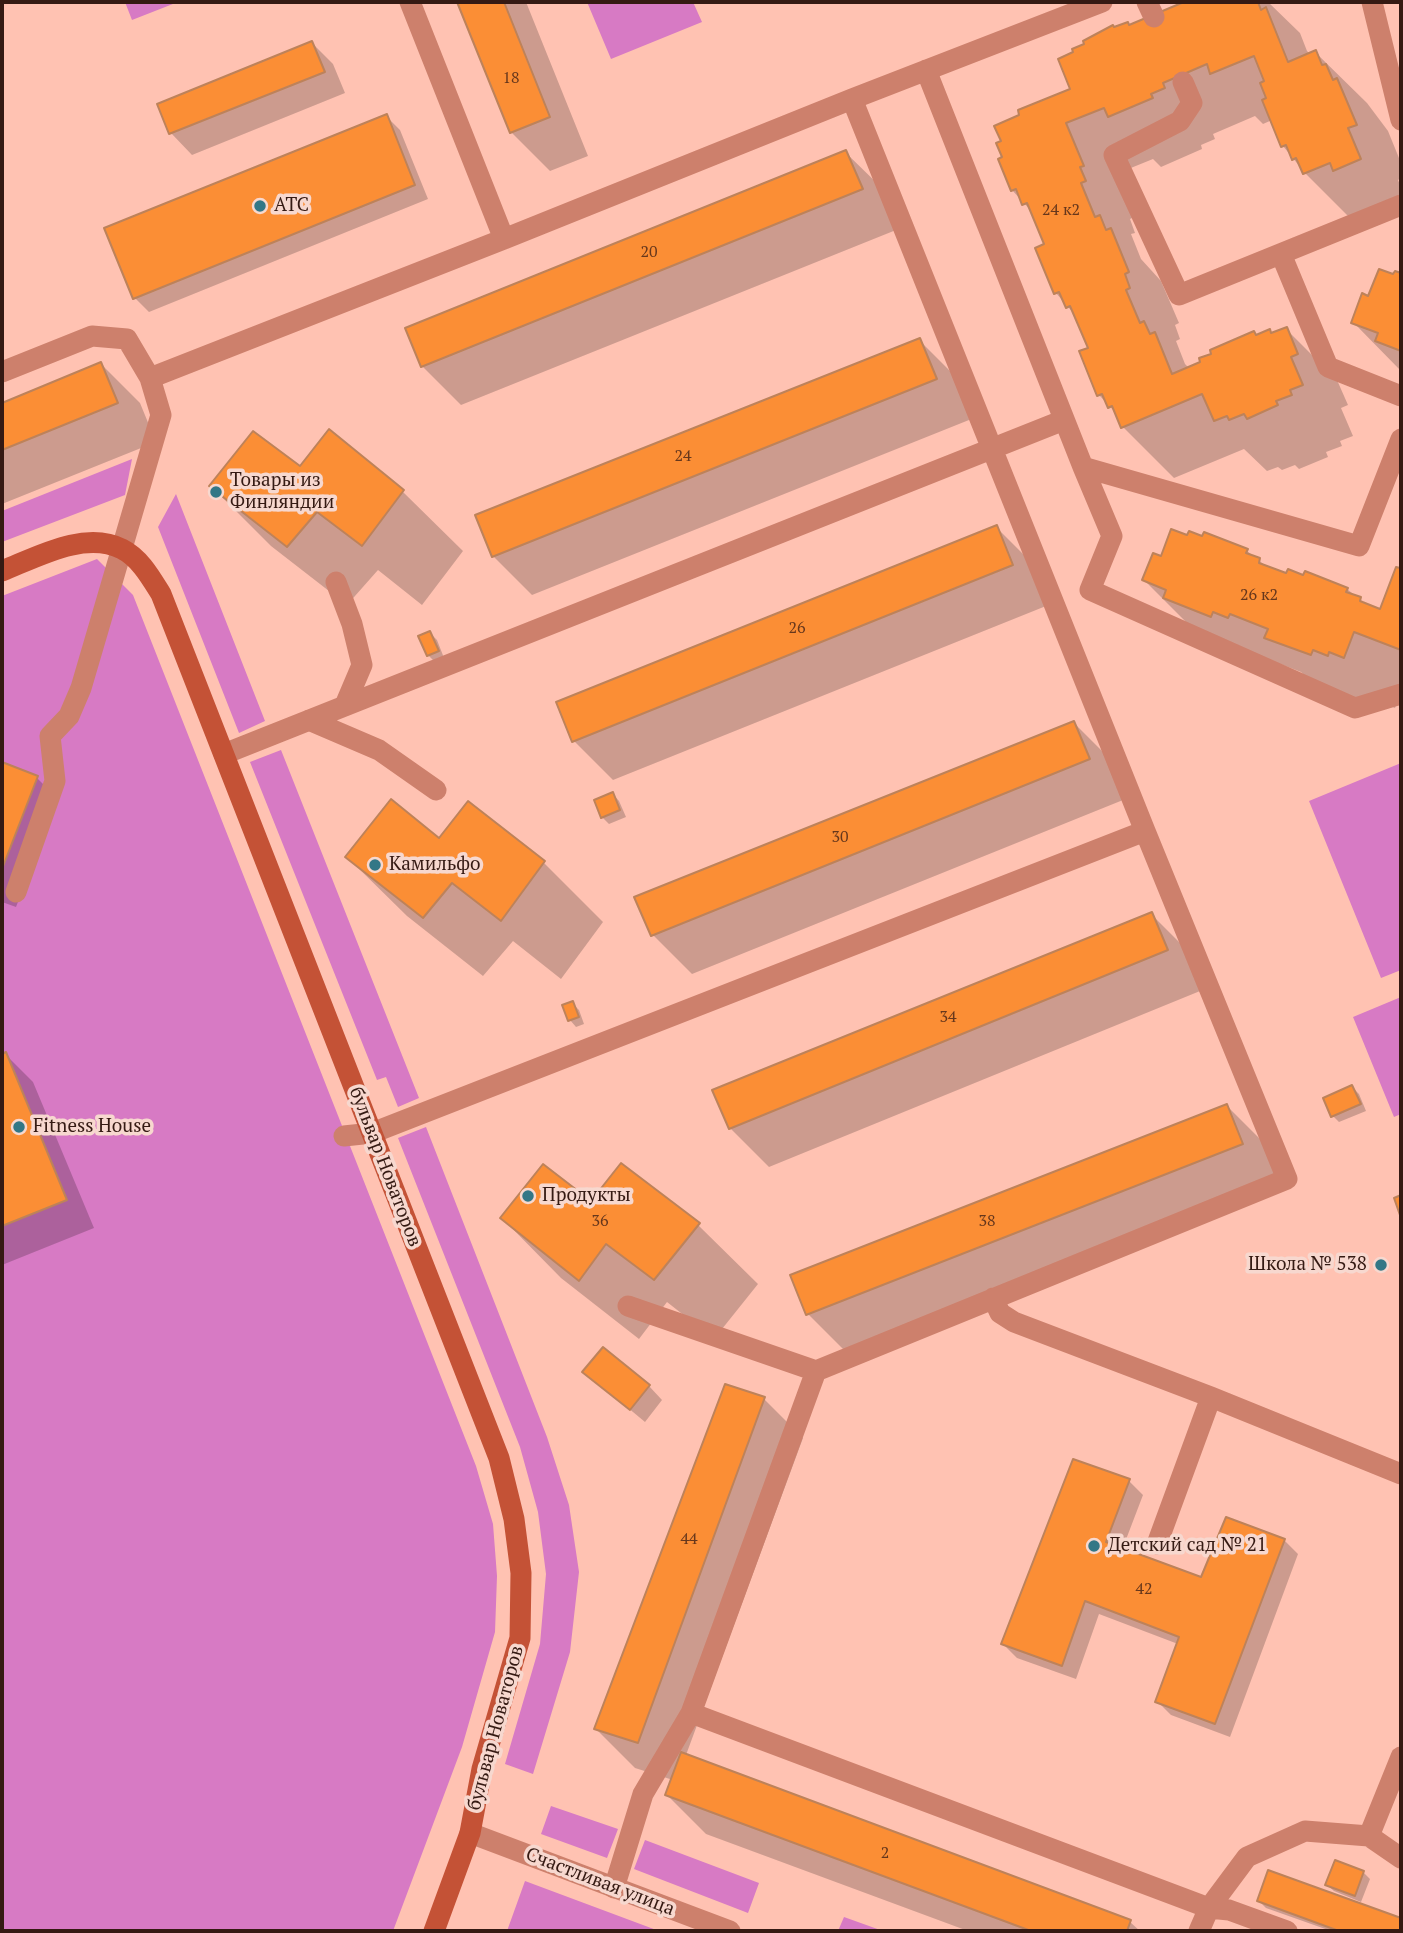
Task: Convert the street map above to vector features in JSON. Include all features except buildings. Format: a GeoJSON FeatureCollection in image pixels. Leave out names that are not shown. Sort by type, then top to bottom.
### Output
{"type":"FeatureCollection","features":[{"type":"Feature","properties":{"kind":"street"},"geometry":{"type":"LineString","coordinates":[[410,2],[504,239]]}},
{"type":"Feature","properties":{"kind":"street"},"geometry":{"type":"LineString","coordinates":[[150,378],[1102,2]]}},
{"type":"Feature","properties":{"kind":"street"},"geometry":{"type":"LineString","coordinates":[[1372,2],[1401,120]]}},
{"type":"Feature","properties":{"kind":"street"},"geometry":{"type":"LineString","coordinates":[[926,70],[1112,536],[1090,590],[1355,709],[1401,694]]}},
{"type":"Feature","properties":{"kind":"street"},"geometry":{"type":"LineString","coordinates":[[1183,82],[1192,103],[1180,121],[1114,155],[1179,295],[1401,205]]}},
{"type":"Feature","properties":{"kind":"street"},"geometry":{"type":"LineString","coordinates":[[628,1306],[816,1371],[1287,1178],[852,99]]}},
{"type":"Feature","properties":{"kind":"street"},"geometry":{"type":"LineString","coordinates":[[1281,254],[1328,367],[1401,396]]}},
{"type":"Feature","properties":{"kind":"street"},"geometry":{"type":"LineString","coordinates":[[2,372],[92,336],[127,339],[150,378],[162,415],[81,688],[69,716],[50,736],[55,781],[16,892]]}},
{"type":"Feature","properties":{"kind":"street"},"geometry":{"type":"LineString","coordinates":[[224,754],[1064,420]]}},
{"type":"Feature","properties":{"kind":"street"},"geometry":{"type":"LineString","coordinates":[[1083,467],[1359,546],[1401,439]]}},
{"type":"Feature","properties":{"kind":"street"},"geometry":{"type":"LineString","coordinates":[[2,570],[62,548],[93,542],[122,549]]}},
{"type":"Feature","properties":{"kind":"street","name":"бульвар Новаторов"},"geometry":{"type":"LineString","coordinates":[[122,549],[142,566],[161,594],[499,1458],[514,1518],[521,1573],[520,1638],[482,1769],[470,1833],[434,1931]]}},
{"type":"Feature","properties":{"kind":"street"},"geometry":{"type":"LineString","coordinates":[[336,582],[352,624],[362,665],[345,705]]}},
{"type":"Feature","properties":{"kind":"street"},"geometry":{"type":"LineString","coordinates":[[309,720],[379,750],[436,790]]}},
{"type":"Feature","properties":{"kind":"street"},"geometry":{"type":"LineString","coordinates":[[344,1136],[372,1133],[1145,831]]}},
{"type":"Feature","properties":{"kind":"street"},"geometry":{"type":"LineString","coordinates":[[993,1298],[1000,1313],[1014,1322],[1211,1397],[1401,1474]]}},
{"type":"Feature","properties":{"kind":"street"},"geometry":{"type":"LineString","coordinates":[[614,1888],[643,1794],[691,1713],[816,1371]]}},
{"type":"Feature","properties":{"kind":"street"},"geometry":{"type":"LineString","coordinates":[[1157,1544],[1211,1397]]}},
{"type":"Feature","properties":{"kind":"street"},"geometry":{"type":"LineString","coordinates":[[691,1713],[1209,1908],[1229,1910],[1287,1931]]}},
{"type":"Feature","properties":{"kind":"street"},"geometry":{"type":"LineString","coordinates":[[1369,1836],[1401,1757]]}},
{"type":"Feature","properties":{"kind":"street"},"geometry":{"type":"LineString","coordinates":[[1199,1931],[1209,1908],[1247,1857],[1305,1830],[1369,1836],[1401,1858]]}},
{"type":"Feature","properties":{"kind":"street","name":"Счастливая улица"},"geometry":{"type":"LineString","coordinates":[[470,1833],[730,1931]]}},
{"type":"Feature","properties":{"kind":"shaded area"},"geometry":{"type":"Polygon","coordinates":[[[125,2],[178,2],[132,20],[125,2]]]}},
{"type":"Feature","properties":{"kind":"shaded area"},"geometry":{"type":"Polygon","coordinates":[[[587,2],[693,2],[702,22],[611,59],[587,2]]]}},
{"type":"Feature","properties":{"kind":"shaded area"},"geometry":{"type":"Polygon","coordinates":[[[132,459],[125,495],[2,542],[2,511],[132,459]]]}},
{"type":"Feature","properties":{"kind":"shaded area"},"geometry":{"type":"Polygon","coordinates":[[[176,494],[265,721],[239,733],[158,527],[176,494]]]}},
{"type":"Feature","properties":{"kind":"shaded area"},"geometry":{"type":"Polygon","coordinates":[[[97,559],[133,595],[476,1466],[493,1524],[497,1576],[495,1632],[462,1747],[393,1931],[2,1931],[2,596],[97,559]]]}},
{"type":"Feature","properties":{"kind":"shaded area"},"geometry":{"type":"Polygon","coordinates":[[[281,750],[419,1098],[398,1107],[386,1077],[377,1080],[250,762],[281,750]]]}},
{"type":"Feature","properties":{"kind":"shaded area"},"geometry":{"type":"Polygon","coordinates":[[[1401,763],[1401,970],[1381,978],[1309,801],[1401,763]]]}},
{"type":"Feature","properties":{"kind":"shaded area"},"geometry":{"type":"Polygon","coordinates":[[[1401,997],[1401,1114],[1394,1117],[1353,1017],[1401,997]]]}},
{"type":"Feature","properties":{"kind":"shaded area"},"geometry":{"type":"Polygon","coordinates":[[[426,1127],[547,1437],[569,1505],[579,1572],[570,1652],[533,1774],[505,1764],[540,1644],[546,1574],[538,1512],[520,1447],[398,1138],[426,1127]]]}},
{"type":"Feature","properties":{"kind":"shaded area"},"geometry":{"type":"Polygon","coordinates":[[[551,1806],[618,1829],[607,1858],[541,1834],[551,1806]]]}},
{"type":"Feature","properties":{"kind":"shaded area"},"geometry":{"type":"Polygon","coordinates":[[[645,1840],[759,1883],[748,1913],[634,1869],[645,1840]]]}},
{"type":"Feature","properties":{"kind":"shaded area"},"geometry":{"type":"Polygon","coordinates":[[[525,1881],[659,1931],[507,1931],[525,1881]]]}},
{"type":"Feature","properties":{"kind":"shaded area"},"geometry":{"type":"Polygon","coordinates":[[[844,1917],[883,1931],[838,1931],[844,1917]]]}},
{"type":"Feature","properties":{"kind":"place","name":"АТС"},"geometry":{"type":"Point","coordinates":[260,206]}},
{"type":"Feature","properties":{"kind":"place","name":"Товары из Финляндии"},"geometry":{"type":"Point","coordinates":[216,492]}},
{"type":"Feature","properties":{"kind":"place","name":"Камильфо"},"geometry":{"type":"Point","coordinates":[375,865]}},
{"type":"Feature","properties":{"kind":"place","name":"Fitness House"},"geometry":{"type":"Point","coordinates":[19,1127]}},
{"type":"Feature","properties":{"kind":"place","name":"Продукты"},"geometry":{"type":"Point","coordinates":[528,1196]}},
{"type":"Feature","properties":{"kind":"place","name":"Школа № 538"},"geometry":{"type":"Point","coordinates":[1381,1265]}},
{"type":"Feature","properties":{"kind":"place","name":"Детский сад № 21"},"geometry":{"type":"Point","coordinates":[1094,1546]}}]}
